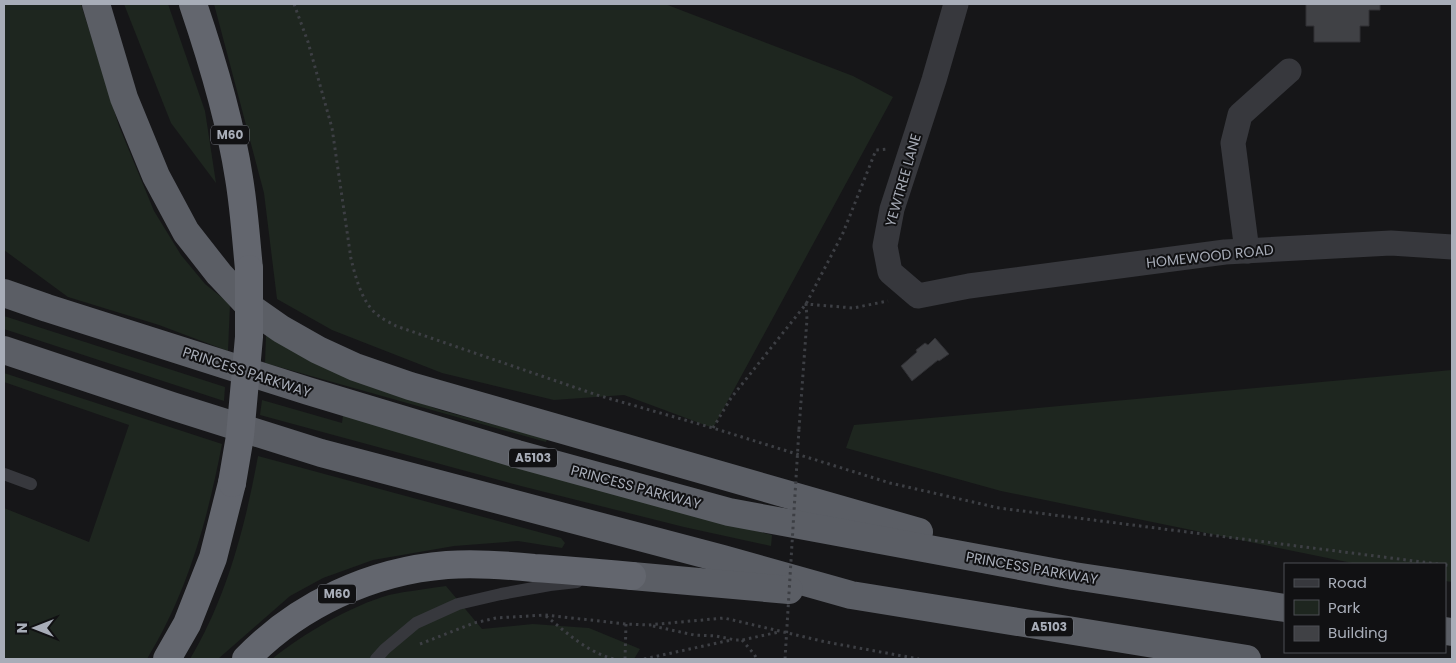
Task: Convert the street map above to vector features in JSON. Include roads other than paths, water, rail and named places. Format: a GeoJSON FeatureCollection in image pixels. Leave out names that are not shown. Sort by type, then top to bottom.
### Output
{"type":"FeatureCollection","features":[{"type":"Feature","properties":{"kind":"highway"},"geometry":{"type":"LineString","coordinates":[[96,4],[124,98],[156,176],[186,232],[218,274],[251,308],[281,329],[318,350],[355,367],[410,386],[1074,576]]}},
{"type":"Feature","properties":{"kind":"highway","name":"M60"},"geometry":{"type":"LineString","coordinates":[[167,659],[187,624],[213,558],[232,484],[240,436],[248,346],[249,269],[243,200],[232,143],[213,66],[193,4]]}},
{"type":"Feature","properties":{"kind":"highway","name":"PRINCESS PARKWAY"},"geometry":{"type":"LineString","coordinates":[[4,293],[308,391],[517,454],[729,512],[1074,576],[1284,608]]}},
{"type":"Feature","properties":{"kind":"highway","name":"A5103"},"geometry":{"type":"LineString","coordinates":[[4,350],[181,409],[321,452],[714,556],[851,595],[1247,659]]}},
{"type":"Feature","properties":{"kind":"highway","name":"M60"},"geometry":{"type":"LineString","coordinates":[[246,659],[256,648],[304,611],[330,597],[388,575],[418,568],[474,564],[502,565],[632,576]]}},
{"type":"Feature","properties":{"kind":"highway"},"geometry":{"type":"LineString","coordinates":[[632,576],[851,595]]}},
{"type":"Feature","properties":{"kind":"street","name":"YEWTREE LANE"},"geometry":{"type":"LineString","coordinates":[[956,4],[934,80],[892,209],[885,246],[890,272],[918,296],[969,286]]}},
{"type":"Feature","properties":{"kind":"street"},"geometry":{"type":"LineString","coordinates":[[1247,251],[1233,143],[1240,115],[1289,71]]}},
{"type":"Feature","properties":{"kind":"street","name":"HOMEWOOD ROAD"},"geometry":{"type":"LineString","coordinates":[[969,286],[1225,252],[1391,242],[1452,247]]}},
{"type":"Feature","properties":{"kind":"lane"},"geometry":{"type":"LineString","coordinates":[[4,474],[31,484]]}},
{"type":"Feature","properties":{"kind":"lane"},"geometry":{"type":"LineString","coordinates":[[376,659],[385,649],[416,624],[458,604],[550,585],[632,576]]}}]}
